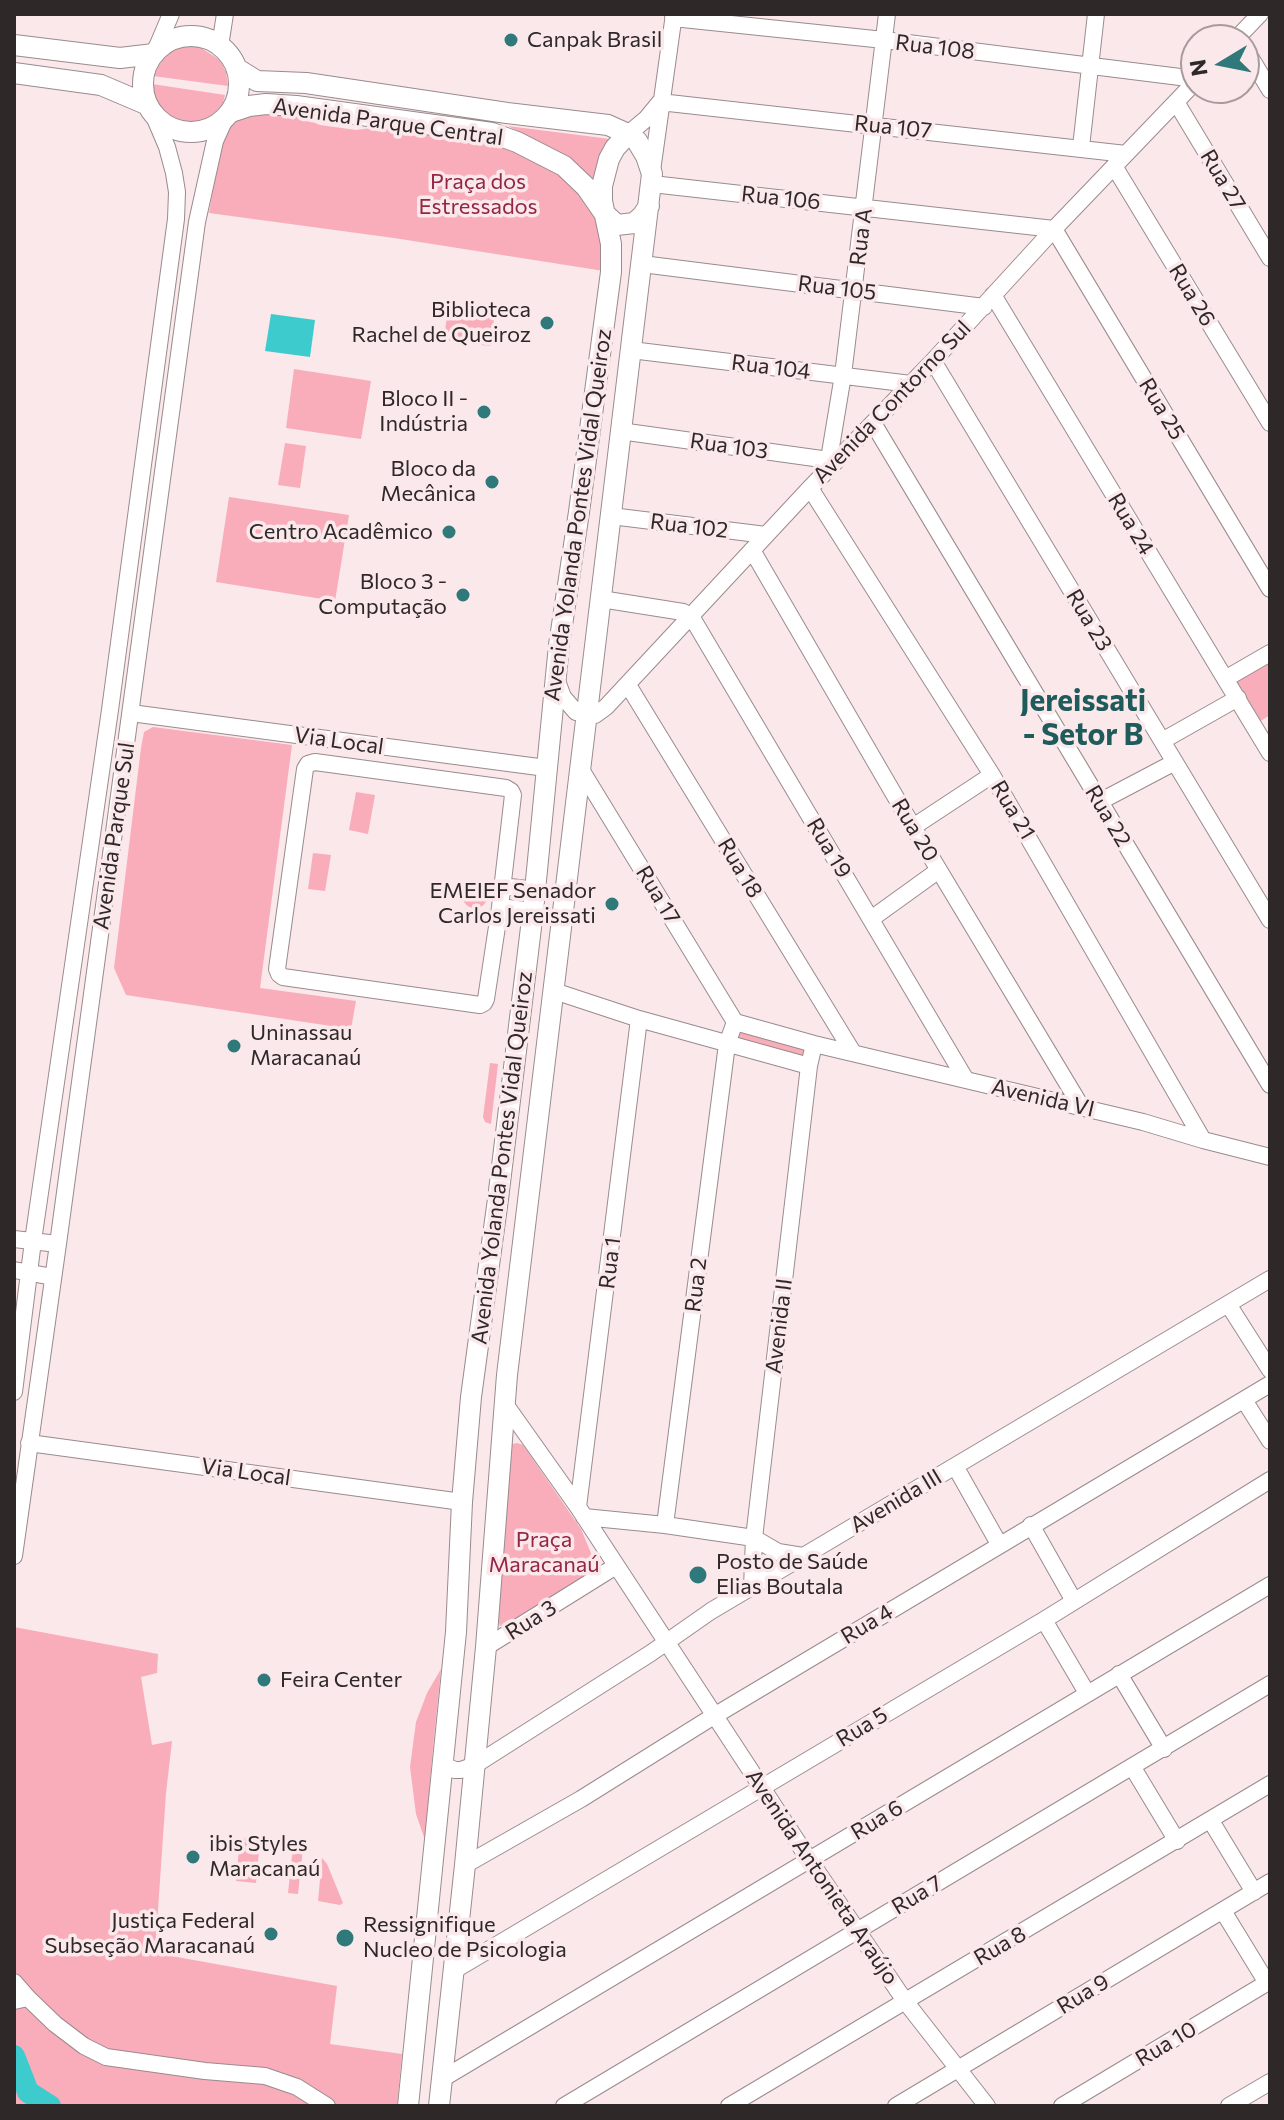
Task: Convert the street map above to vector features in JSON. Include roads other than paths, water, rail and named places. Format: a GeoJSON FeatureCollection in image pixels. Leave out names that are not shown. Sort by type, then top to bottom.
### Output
{"type":"FeatureCollection","features":[{"type":"Feature","properties":{"kind":"main road"},"geometry":{"type":"LineString","coordinates":[[193,36],[220,46],[230,56],[239,79],[239,92],[228,116],[201,132],[175,130],[163,123],[145,96],[144,79],[154,54],[178,38],[193,36]]}},
{"type":"Feature","properties":{"kind":"main road"},"geometry":{"type":"LineString","coordinates":[[14,45],[120,58],[154,54]]}},
{"type":"Feature","properties":{"kind":"main road","name":"Avenida Parque Central"},"geometry":{"type":"LineString","coordinates":[[236,68],[257,81],[306,83],[608,125],[628,134]]}},
{"type":"Feature","properties":{"kind":"main road"},"geometry":{"type":"LineString","coordinates":[[14,73],[101,85],[151,109]]}},
{"type":"Feature","properties":{"kind":"main road","name":"Avenida Parque Central"},"geometry":{"type":"LineString","coordinates":[[228,116],[249,106],[266,104],[492,133],[564,166],[586,187],[604,213]]}},
{"type":"Feature","properties":{"kind":"main road"},"geometry":{"type":"LineString","coordinates":[[628,134],[641,147],[652,179]]}},
{"type":"Feature","properties":{"kind":"main road","name":"Avenida Yolanda Pontes Vidal Queiroz"},"geometry":{"type":"LineString","coordinates":[[408,2106],[456,1632],[471,1397],[534,901],[559,645],[611,272],[611,244],[602,201],[605,171],[615,148],[628,134]]}},
{"type":"Feature","properties":{"kind":"main road","name":"Avenida Yolanda Pontes Vidal Queiroz"},"geometry":{"type":"LineString","coordinates":[[442,2079],[475,1765],[505,1404],[527,1203],[652,179]]}},
{"type":"Feature","properties":{"kind":"main road"},"geometry":{"type":"LineString","coordinates":[[604,213],[617,225],[628,225],[642,216],[649,206]]}},
{"type":"Feature","properties":{"kind":"main road"},"geometry":{"type":"LineString","coordinates":[[559,645],[578,625],[598,620]]}},
{"type":"Feature","properties":{"kind":"main road"},"geometry":{"type":"LineString","coordinates":[[498,1199],[527,1203]]}},
{"type":"Feature","properties":{"kind":"main road"},"geometry":{"type":"LineString","coordinates":[[493,1237],[524,1241]]}},
{"type":"Feature","properties":{"kind":"main road"},"geometry":{"type":"LineString","coordinates":[[421,1990],[435,1995],[451,1985]]}},
{"type":"Feature","properties":{"kind":"main road"},"geometry":{"type":"LineString","coordinates":[[439,2106],[442,2079]]}},
{"type":"Feature","properties":{"kind":"street"},"geometry":{"type":"LineString","coordinates":[[154,54],[171,14]]}},
{"type":"Feature","properties":{"kind":"street"},"geometry":{"type":"LineString","coordinates":[[220,46],[225,14]]}},
{"type":"Feature","properties":{"kind":"street","name":"Rua A"},"geometry":{"type":"LineString","coordinates":[[833,460],[887,14]]}},
{"type":"Feature","properties":{"kind":"street"},"geometry":{"type":"LineString","coordinates":[[1081,147],[1096,14]]}},
{"type":"Feature","properties":{"kind":"street"},"geometry":{"type":"LineString","coordinates":[[652,179],[674,16]]}},
{"type":"Feature","properties":{"kind":"street","name":"Rua 108"},"geometry":{"type":"LineString","coordinates":[[674,16],[1180,78]]}},
{"type":"Feature","properties":{"kind":"street","name":"Avenida Contorno Sul"},"geometry":{"type":"LineString","coordinates":[[586,714],[599,714],[628,685],[833,460],[911,384],[1180,98]]}},
{"type":"Feature","properties":{"kind":"street"},"geometry":{"type":"LineString","coordinates":[[628,134],[660,102]]}},
{"type":"Feature","properties":{"kind":"street","name":"Rua 107"},"geometry":{"type":"LineString","coordinates":[[660,102],[1081,147],[1120,160]]}},
{"type":"Feature","properties":{"kind":"street","name":"Rua 27"},"geometry":{"type":"LineString","coordinates":[[1176,102],[1270,258]]}},
{"type":"Feature","properties":{"kind":"street","name":"Avenida Parque Sul"},"geometry":{"type":"LineString","coordinates":[[14,1392],[22,1271],[33,1241],[110,710],[176,219],[174,173],[151,109]]}},
{"type":"Feature","properties":{"kind":"street","name":"Avenida Parque Sul"},"geometry":{"type":"LineString","coordinates":[[14,1556],[197,222],[215,141],[228,116]]}},
{"type":"Feature","properties":{"kind":"street","name":"Rua 26"},"geometry":{"type":"LineString","coordinates":[[1120,160],[1270,423]]}},
{"type":"Feature","properties":{"kind":"street","name":"Rua 106"},"geometry":{"type":"LineString","coordinates":[[652,179],[1054,229]]}},
{"type":"Feature","properties":{"kind":"street","name":"Rua 25"},"geometry":{"type":"LineString","coordinates":[[1054,229],[1270,589]]}},
{"type":"Feature","properties":{"kind":"street","name":"Rua 105"},"geometry":{"type":"LineString","coordinates":[[642,264],[854,290],[988,301]]}},
{"type":"Feature","properties":{"kind":"street","name":"Rua 24"},"geometry":{"type":"LineString","coordinates":[[988,301],[1270,753]]}},
{"type":"Feature","properties":{"kind":"street","name":"Rua 104"},"geometry":{"type":"LineString","coordinates":[[631,350],[911,384]]}},
{"type":"Feature","properties":{"kind":"street","name":"Rua 23"},"geometry":{"type":"LineString","coordinates":[[933,361],[1270,920]]}},
{"type":"Feature","properties":{"kind":"street","name":"Rua 22"},"geometry":{"type":"LineString","coordinates":[[873,423],[1270,1085]]}},
{"type":"Feature","properties":{"kind":"street","name":"Rua 103"},"geometry":{"type":"LineString","coordinates":[[620,431],[833,460]]}},
{"type":"Feature","properties":{"kind":"street","name":"Rua 21"},"geometry":{"type":"LineString","coordinates":[[810,488],[992,775],[1203,1140]]}},
{"type":"Feature","properties":{"kind":"street","name":"Rua 102"},"geometry":{"type":"LineString","coordinates":[[611,516],[766,535]]}},
{"type":"Feature","properties":{"kind":"street","name":"Rua 20"},"geometry":{"type":"LineString","coordinates":[[752,550],[913,827],[1082,1108]]}},
{"type":"Feature","properties":{"kind":"street"},"geometry":{"type":"LineString","coordinates":[[601,599],[674,610],[691,616]]}},
{"type":"Feature","properties":{"kind":"street","name":"Rua 19"},"geometry":{"type":"LineString","coordinates":[[691,616],[966,1080]]}},
{"type":"Feature","properties":{"kind":"street"},"geometry":{"type":"LineString","coordinates":[[1225,679],[1270,653]]}},
{"type":"Feature","properties":{"kind":"street"},"geometry":{"type":"LineString","coordinates":[[556,673],[559,689],[569,705],[576,712],[586,714]]}},
{"type":"Feature","properties":{"kind":"street","name":"Rua 18"},"geometry":{"type":"LineString","coordinates":[[628,685],[852,1051]]}},
{"type":"Feature","properties":{"kind":"street"},"geometry":{"type":"LineString","coordinates":[[1162,741],[1238,698]]}},
{"type":"Feature","properties":{"kind":"street","name":"Via Local"},"geometry":{"type":"LineString","coordinates":[[131,713],[546,768]]}},
{"type":"Feature","properties":{"kind":"street"},"geometry":{"type":"LineString","coordinates":[[315,762],[511,791],[500,907],[486,999],[480,1005],[283,977],[277,969],[308,764],[315,762]]}},
{"type":"Feature","properties":{"kind":"street"},"geometry":{"type":"LineString","coordinates":[[1099,802],[1175,762]]}},
{"type":"Feature","properties":{"kind":"street","name":"Rua 17"},"geometry":{"type":"LineString","coordinates":[[580,768],[735,1022]]}},
{"type":"Feature","properties":{"kind":"street"},"geometry":{"type":"LineString","coordinates":[[913,827],[992,775]]}},
{"type":"Feature","properties":{"kind":"street"},"geometry":{"type":"LineString","coordinates":[[871,919],[939,870]]}},
{"type":"Feature","properties":{"kind":"street"},"geometry":{"type":"LineString","coordinates":[[502,886],[534,901]]}},
{"type":"Feature","properties":{"kind":"street"},"geometry":{"type":"LineString","coordinates":[[500,907],[534,901]]}},
{"type":"Feature","properties":{"kind":"street"},"geometry":{"type":"LineString","coordinates":[[554,991],[639,1019],[809,1066]]}},
{"type":"Feature","properties":{"kind":"street","name":"Rua 1"},"geometry":{"type":"LineString","coordinates":[[581,1512],[639,1019]]}},
{"type":"Feature","properties":{"kind":"street","name":"Avenida VI"},"geometry":{"type":"LineString","coordinates":[[735,1022],[814,1044],[1143,1122],[1270,1157]]}},
{"type":"Feature","properties":{"kind":"street","name":"Rua 2"},"geometry":{"type":"LineString","coordinates":[[665,1525],[727,1044],[735,1022]]}},
{"type":"Feature","properties":{"kind":"street","name":"Avenida II"},"geometry":{"type":"LineString","coordinates":[[752,1587],[754,1538],[814,1044]]}},
{"type":"Feature","properties":{"kind":"street"},"geometry":{"type":"LineString","coordinates":[[14,1239],[58,1244]]}},
{"type":"Feature","properties":{"kind":"street"},"geometry":{"type":"LineString","coordinates":[[22,1271],[53,1277]]}},
{"type":"Feature","properties":{"kind":"street","name":"Avenida III"},"geometry":{"type":"LineString","coordinates":[[475,1765],[711,1611],[1270,1279]]}},
{"type":"Feature","properties":{"kind":"street"},"geometry":{"type":"LineString","coordinates":[[1228,1304],[1270,1370]]}},
{"type":"Feature","properties":{"kind":"street","name":"Rua 4"},"geometry":{"type":"LineString","coordinates":[[465,1865],[581,1799],[715,1715],[1270,1384]]}},
{"type":"Feature","properties":{"kind":"street"},"geometry":{"type":"LineString","coordinates":[[1244,1400],[1270,1441]]}},
{"type":"Feature","properties":{"kind":"street","name":"Avenida Antonieta Araújo"},"geometry":{"type":"LineString","coordinates":[[505,1404],[581,1512],[905,2001],[987,2106]]}},
{"type":"Feature","properties":{"kind":"street","name":"Via Local"},"geometry":{"type":"LineString","coordinates":[[29,1443],[462,1502]]}},
{"type":"Feature","properties":{"kind":"street"},"geometry":{"type":"LineString","coordinates":[[955,1466],[999,1544]]}},
{"type":"Feature","properties":{"kind":"street","name":"Rua 5"},"geometry":{"type":"LineString","coordinates":[[451,1985],[762,1787],[1044,1620],[1270,1480]]}},
{"type":"Feature","properties":{"kind":"street"},"geometry":{"type":"LineString","coordinates":[[581,1512],[754,1538],[778,1552],[803,1556]]}},
{"type":"Feature","properties":{"kind":"street"},"geometry":{"type":"LineString","coordinates":[[1031,1525],[1074,1601]]}},
{"type":"Feature","properties":{"kind":"street","name":"Rua 3"},"geometry":{"type":"LineString","coordinates":[[486,1647],[616,1566]]}},
{"type":"Feature","properties":{"kind":"street","name":"Rua 6"},"geometry":{"type":"LineString","coordinates":[[442,2079],[1270,1585]]}},
{"type":"Feature","properties":{"kind":"street"},"geometry":{"type":"LineString","coordinates":[[1044,1620],[1087,1693]]}},
{"type":"Feature","properties":{"kind":"street"},"geometry":{"type":"LineString","coordinates":[[1119,1674],[1164,1749]]}},
{"type":"Feature","properties":{"kind":"street","name":"Rua 7"},"geometry":{"type":"LineString","coordinates":[[564,2106],[1270,1684]]}},
{"type":"Feature","properties":{"kind":"street"},"geometry":{"type":"LineString","coordinates":[[443,1765],[455,1770],[475,1765]]}},
{"type":"Feature","properties":{"kind":"street"},"geometry":{"type":"LineString","coordinates":[[1133,1768],[1177,1841]]}},
{"type":"Feature","properties":{"kind":"street","name":"Rua 8"},"geometry":{"type":"LineString","coordinates":[[729,2106],[1270,1784]]}},
{"type":"Feature","properties":{"kind":"street"},"geometry":{"type":"LineString","coordinates":[[1211,1821],[1254,1892]]}},
{"type":"Feature","properties":{"kind":"street","name":"Rua 9"},"geometry":{"type":"LineString","coordinates":[[896,2106],[1270,1882]]}},
{"type":"Feature","properties":{"kind":"street"},"geometry":{"type":"LineString","coordinates":[[1223,1911],[1269,1982]]}},
{"type":"Feature","properties":{"kind":"street"},"geometry":{"type":"LineString","coordinates":[[14,1982],[21,2000],[84,2046],[106,2057],[265,2076],[297,2087],[327,2106]]}},
{"type":"Feature","properties":{"kind":"street","name":"Rua 10"},"geometry":{"type":"LineString","coordinates":[[1062,2106],[1269,1982]]}},
{"type":"Feature","properties":{"kind":"street"},"geometry":{"type":"LineString","coordinates":[[1229,2106],[1270,2082]]}},
{"type":"Feature","properties":{"kind":"water"},"geometry":{"type":"Polygon","coordinates":[[[271,314],[315,320],[310,357],[265,351],[271,314]]]}},
{"type":"Feature","properties":{"kind":"waterway"},"geometry":{"type":"LineString","coordinates":[[14,2056],[28,2092],[50,2106]]}},
{"type":"Feature","properties":{"kind":"place","name":"Canpak Brasil"},"geometry":{"type":"Point","coordinates":[511,40]}},
{"type":"Feature","properties":{"kind":"place","name":"Biblioteca Rachel de Queiroz"},"geometry":{"type":"Point","coordinates":[547,323]}},
{"type":"Feature","properties":{"kind":"place","name":"Bloco II - Indústria"},"geometry":{"type":"Point","coordinates":[484,412]}},
{"type":"Feature","properties":{"kind":"place","name":"Bloco da Mecânica"},"geometry":{"type":"Point","coordinates":[492,482]}},
{"type":"Feature","properties":{"kind":"place","name":"Centro Acadêmico"},"geometry":{"type":"Point","coordinates":[449,532]}},
{"type":"Feature","properties":{"kind":"place","name":"Bloco 3 - Computação"},"geometry":{"type":"Point","coordinates":[463,595]}},
{"type":"Feature","properties":{"kind":"place","name":"EMEIEF Senador Carlos Jereissati"},"geometry":{"type":"Point","coordinates":[612,904]}},
{"type":"Feature","properties":{"kind":"place","name":"Uninassau Maracanaú"},"geometry":{"type":"Point","coordinates":[234,1046]}},
{"type":"Feature","properties":{"kind":"place","name":"Posto de Saúde Elias Boutala"},"geometry":{"type":"Point","coordinates":[698,1575]}},
{"type":"Feature","properties":{"kind":"place","name":"Feira Center"},"geometry":{"type":"Point","coordinates":[264,1680]}},
{"type":"Feature","properties":{"kind":"place","name":"ibis Styles Maracanaú"},"geometry":{"type":"Point","coordinates":[193,1857]}},
{"type":"Feature","properties":{"kind":"place","name":"Justiça Federal Subseção Maracanaú"},"geometry":{"type":"Point","coordinates":[271,1934]}},
{"type":"Feature","properties":{"kind":"place","name":"Ressignifique Nucleo de Psicologia"},"geometry":{"type":"Point","coordinates":[345,1938]}},
{"type":"Feature","properties":{"kind":"district","name":"Jereissati - Setor B"},"geometry":{"type":"Point","coordinates":[1083,718]}},
{"type":"Feature","properties":{"kind":"park label","name":"Praça dos Estressados"},"geometry":{"type":"Point","coordinates":[478,194]}},
{"type":"Feature","properties":{"kind":"park label","name":"Praça Maracanaú"},"geometry":{"type":"Point","coordinates":[544,1552]}}]}
